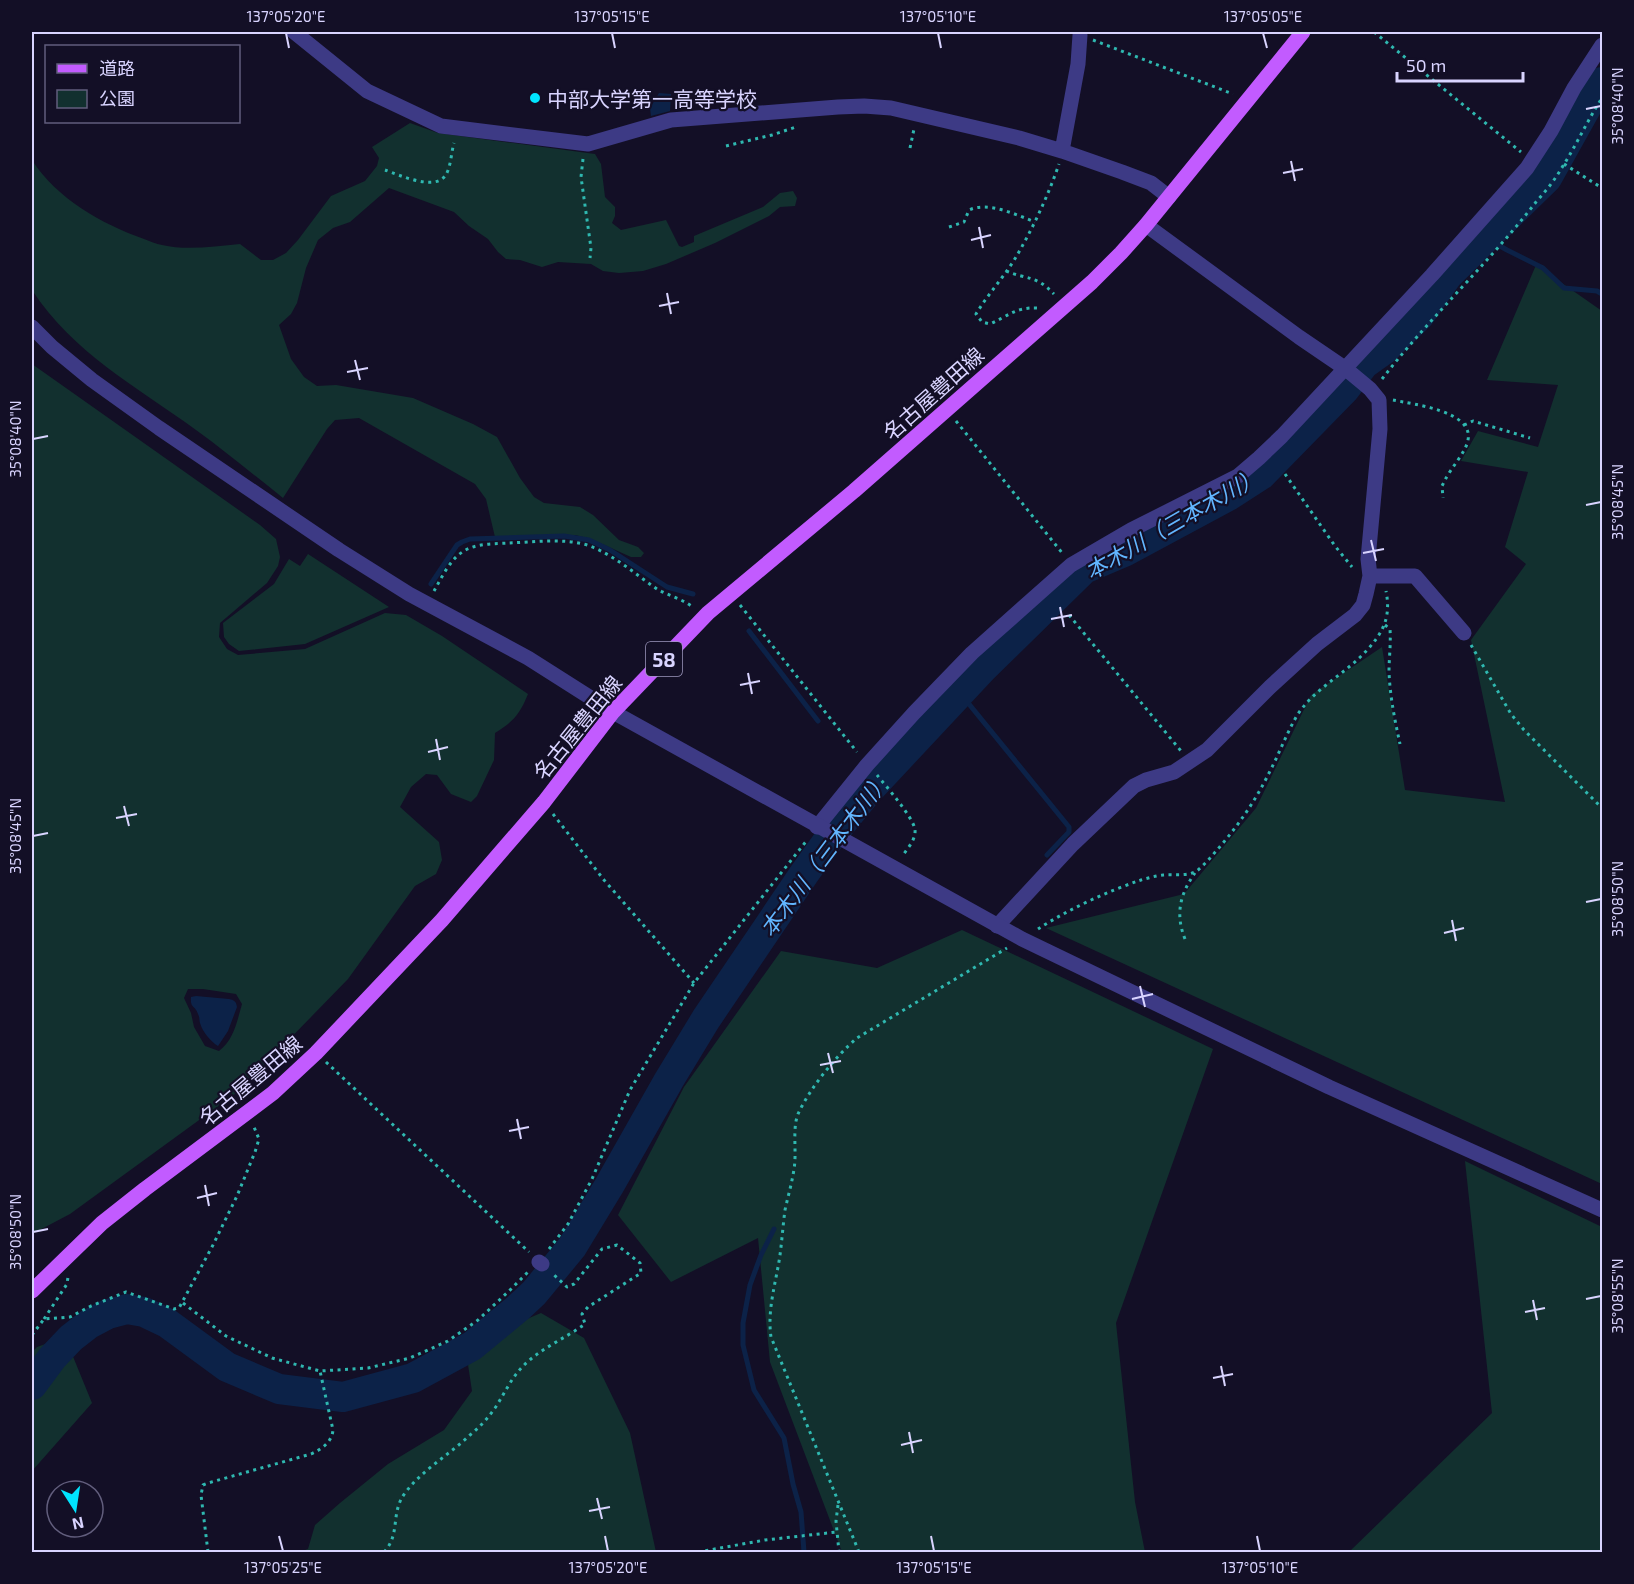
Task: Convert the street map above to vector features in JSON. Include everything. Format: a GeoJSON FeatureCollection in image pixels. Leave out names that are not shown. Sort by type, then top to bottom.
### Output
{"type":"FeatureCollection","features":[{"type":"Feature","properties":{"kind":"main road","name":"名古屋豊田線"},"geometry":{"type":"LineString","coordinates":[[32,1291],[102,1223],[145,1188],[273,1093],[316,1053],[442,920],[544,802],[613,712],[704,617],[854,491],[1099,274],[1146,225],[1303,32]]}},
{"type":"Feature","properties":{"kind":"street"},"geometry":{"type":"LineString","coordinates":[[294,32],[367,91],[441,126],[584,144],[672,120],[864,106],[891,108],[1019,138],[1063,151],[1151,183],[1169,197]]}},
{"type":"Feature","properties":{"kind":"street"},"geometry":{"type":"LineString","coordinates":[[1063,151],[1080,35]]}},
{"type":"Feature","properties":{"kind":"street"},"geometry":{"type":"LineString","coordinates":[[819,827],[869,767],[972,653],[1071,565],[1131,530],[1238,476],[1282,436],[1513,185],[1551,131],[1574,88],[1602,45]]}},
{"type":"Feature","properties":{"kind":"street"},"geometry":{"type":"LineString","coordinates":[[1146,225],[1251,303],[1346,369],[1374,393],[1380,429],[1368,559],[1377,576]]}},
{"type":"Feature","properties":{"kind":"street"},"geometry":{"type":"LineString","coordinates":[[32,327],[92,380],[339,550],[426,603],[528,658],[613,712],[1022,939],[1329,1087],[1602,1209]]}},
{"type":"Feature","properties":{"kind":"street"},"geometry":{"type":"LineString","coordinates":[[1377,576],[1415,576],[1464,633]]}},
{"type":"Feature","properties":{"kind":"street"},"geometry":{"type":"LineString","coordinates":[[997,926],[1073,844],[1134,786],[1174,772],[1207,750],[1317,644],[1355,615],[1364,605],[1377,576]]}},
{"type":"Feature","properties":{"kind":"path"},"geometry":{"type":"LineString","coordinates":[[1374,32],[1531,161]]}},
{"type":"Feature","properties":{"kind":"path"},"geometry":{"type":"LineString","coordinates":[[1080,35],[1248,100]]}},
{"type":"Feature","properties":{"kind":"path"},"geometry":{"type":"LineString","coordinates":[[1443,498],[1444,480],[1467,443],[1469,436],[1464,425],[1454,415],[1389,399],[1374,393],[1411,344],[1508,237],[1542,195],[1564,164],[1602,98]]}},
{"type":"Feature","properties":{"kind":"path"},"geometry":{"type":"LineString","coordinates":[[726,146],[798,127]]}},
{"type":"Feature","properties":{"kind":"path"},"geometry":{"type":"LineString","coordinates":[[385,170],[421,182],[440,180],[445,176],[448,168],[457,129]]}},
{"type":"Feature","properties":{"kind":"path"},"geometry":{"type":"LineString","coordinates":[[584,144],[581,177],[591,248],[590,258]]}},
{"type":"Feature","properties":{"kind":"path"},"geometry":{"type":"LineString","coordinates":[[1050,318],[1043,310],[1024,308],[1006,314],[990,324],[982,322],[976,314],[1015,259],[1035,222],[1052,187],[1063,151]]}},
{"type":"Feature","properties":{"kind":"path"},"geometry":{"type":"LineString","coordinates":[[1564,164],[1602,188]]}},
{"type":"Feature","properties":{"kind":"path"},"geometry":{"type":"LineString","coordinates":[[949,227],[964,222],[969,210],[974,207],[1000,209],[1035,222]]}},
{"type":"Feature","properties":{"kind":"path"},"geometry":{"type":"LineString","coordinates":[[1006,272],[1038,280],[1065,305]]}},
{"type":"Feature","properties":{"kind":"path"},"geometry":{"type":"LineString","coordinates":[[946,409],[1071,565]]}},
{"type":"Feature","properties":{"kind":"path"},"geometry":{"type":"LineString","coordinates":[[1464,425],[1473,422],[1530,438]]}},
{"type":"Feature","properties":{"kind":"path"},"geometry":{"type":"LineString","coordinates":[[1185,939],[1180,909],[1185,888],[1196,871],[1231,834],[1247,812],[1299,713],[1315,695],[1367,650],[1385,625],[1387,597],[1377,576],[1358,575],[1285,474]]}},
{"type":"Feature","properties":{"kind":"path"},"geometry":{"type":"LineString","coordinates":[[426,603],[451,563],[466,550],[489,544],[573,543],[605,554],[661,591],[692,606],[704,617]]}},
{"type":"Feature","properties":{"kind":"path"},"geometry":{"type":"LineString","coordinates":[[731,594],[913,823],[914,838],[894,869]]}},
{"type":"Feature","properties":{"kind":"path"},"geometry":{"type":"LineString","coordinates":[[1069,615],[1190,762]]}},
{"type":"Feature","properties":{"kind":"path"},"geometry":{"type":"LineString","coordinates":[[1385,625],[1390,629],[1389,674],[1394,720],[1400,744]]}},
{"type":"Feature","properties":{"kind":"path"},"geometry":{"type":"LineString","coordinates":[[1464,633],[1511,714],[1602,808]]}},
{"type":"Feature","properties":{"kind":"path"},"geometry":{"type":"LineString","coordinates":[[544,802],[604,880],[694,983]]}},
{"type":"Feature","properties":{"kind":"path"},"geometry":{"type":"LineString","coordinates":[[183,1303],[226,1336],[272,1358],[320,1371],[368,1368],[410,1358],[448,1341],[478,1320],[540,1263],[568,1224],[592,1179],[630,1090],[694,983],[819,827]]}},
{"type":"Feature","properties":{"kind":"path"},"geometry":{"type":"LineString","coordinates":[[859,1552],[771,1337],[769,1322],[785,1211],[794,1169],[795,1126],[798,1116],[819,1080],[841,1052],[857,1038],[1046,924],[1108,893],[1161,875],[1196,871]]}},
{"type":"Feature","properties":{"kind":"path"},"geometry":{"type":"LineString","coordinates":[[316,1053],[540,1263]]}},
{"type":"Feature","properties":{"kind":"path"},"geometry":{"type":"LineString","coordinates":[[44,1319],[70,1317],[126,1292],[174,1309],[179,1308],[237,1196],[255,1152],[258,1139],[249,1111]]}},
{"type":"Feature","properties":{"kind":"path"},"geometry":{"type":"LineString","coordinates":[[384,1552],[394,1535],[396,1510],[399,1500],[406,1491],[420,1476],[471,1435],[488,1418],[517,1372],[585,1324],[582,1314],[588,1307],[640,1274],[640,1263],[617,1245],[602,1249],[574,1284],[567,1287],[562,1283]]}},
{"type":"Feature","properties":{"kind":"path"},"geometry":{"type":"LineString","coordinates":[[32,1335],[67,1284],[68,1274],[60,1263]]}},
{"type":"Feature","properties":{"kind":"path"},"geometry":{"type":"LineString","coordinates":[[208,1552],[201,1496],[203,1485],[311,1454],[330,1441],[333,1430],[320,1371]]}},
{"type":"Feature","properties":{"kind":"path"},"geometry":{"type":"LineString","coordinates":[[838,1503],[836,1521],[839,1552]]}},
{"type":"Feature","properties":{"kind":"path"},"geometry":{"type":"LineString","coordinates":[[698,1552],[765,1540],[837,1533]]}},
{"type":"Feature","properties":{"kind":"green space"},"geometry":{"type":"Polygon","coordinates":[[[410,123],[438,133],[595,154],[601,164],[605,197],[615,207],[612,223],[621,230],[666,220],[679,246],[682,247],[694,242],[694,236],[763,207],[780,193],[793,191],[797,198],[795,206],[780,207],[769,216],[715,243],[666,264],[643,271],[619,273],[603,271],[591,264],[558,262],[542,267],[520,260],[506,259],[488,239],[454,212],[389,188],[350,222],[333,228],[318,240],[306,268],[297,303],[291,314],[279,325],[291,359],[304,377],[317,386],[336,385],[413,398],[473,424],[497,437],[520,478],[534,497],[544,503],[580,507],[593,515],[619,540],[638,547],[644,553],[641,557],[631,557],[591,539],[575,535],[495,537],[486,499],[475,484],[359,418],[335,420],[283,498],[207,438],[86,350],[48,312],[32,290],[32,160],[42,174],[67,198],[97,218],[128,233],[158,244],[181,248],[240,244],[261,260],[273,260],[286,253],[298,240],[331,196],[365,181],[377,166],[379,158],[372,147],[410,123]]]}},
{"type":"Feature","properties":{"kind":"green space"},"geometry":{"type":"Polygon","coordinates":[[[1536,265],[1602,311],[1602,1184],[1046,928],[1184,894],[1256,808],[1311,695],[1382,647],[1405,790],[1505,802],[1471,640],[1526,564],[1505,547],[1528,472],[1461,461],[1478,431],[1538,447],[1558,385],[1487,380],[1536,265]]]}},
{"type":"Feature","properties":{"kind":"green space"},"geometry":{"type":"Polygon","coordinates":[[[32,364],[260,525],[276,539],[280,557],[278,566],[267,583],[220,623],[219,637],[227,649],[238,655],[305,649],[385,613],[406,615],[442,636],[528,694],[515,717],[495,733],[494,760],[477,796],[471,802],[451,794],[437,775],[426,774],[411,787],[400,807],[439,842],[442,860],[436,874],[415,886],[348,979],[239,1091],[70,1214],[32,1234],[32,364]],[[188,989],[184,998],[194,1027],[205,1046],[219,1051],[232,1036],[242,1004],[236,994],[188,989]]]}},
{"type":"Feature","properties":{"kind":"green space"},"geometry":{"type":"Polygon","coordinates":[[[308,554],[389,607],[305,644],[239,651],[229,644],[224,637],[223,623],[274,584],[289,559],[300,566],[308,554]]]}},
{"type":"Feature","properties":{"kind":"green space"},"geometry":{"type":"Polygon","coordinates":[[[962,930],[1213,1049],[1116,1323],[1135,1502],[1145,1552],[842,1552],[770,1362],[758,1238],[671,1282],[618,1215],[684,1087],[781,951],[877,968],[962,930]]]}},
{"type":"Feature","properties":{"kind":"green space"},"geometry":{"type":"Polygon","coordinates":[[[1465,1161],[1602,1227],[1602,1552],[1349,1552],[1492,1413],[1465,1161]]]}},
{"type":"Feature","properties":{"kind":"green space"},"geometry":{"type":"Polygon","coordinates":[[[541,1313],[584,1338],[630,1433],[656,1552],[299,1552],[308,1549],[315,1525],[340,1503],[388,1464],[444,1430],[472,1391],[467,1358],[515,1324],[541,1313]]]}},
{"type":"Feature","properties":{"kind":"green space"},"geometry":{"type":"Polygon","coordinates":[[[65,1337],[92,1403],[32,1471],[32,1352],[37,1347],[65,1337]]]}},
{"type":"Feature","properties":{"kind":"water"},"geometry":{"type":"Polygon","coordinates":[[[659,93],[671,94],[670,111],[651,116],[650,108],[659,93]]]}},
{"type":"Feature","properties":{"kind":"water"},"geometry":{"type":"Polygon","coordinates":[[[191,997],[229,999],[236,1003],[237,1007],[228,1031],[218,1046],[207,1036],[201,1026],[199,1015],[191,1003],[191,997]]]}},
{"type":"Feature","properties":{"kind":"waterway","name":"本木川（三本木川）"},"geometry":{"type":"LineString","coordinates":[[32,1385],[52,1358],[71,1338],[89,1324],[108,1314],[127,1309],[144,1312],[167,1323],[227,1367],[279,1389],[343,1397],[413,1378],[472,1346],[518,1308],[534,1293],[572,1247],[706,1019],[804,874],[867,792],[983,668],[1084,569],[1124,552],[1230,495],[1261,475],[1345,389],[1364,364],[1385,349],[1420,315],[1448,275],[1547,178],[1602,82]]}},
{"type":"Feature","properties":{"kind":"waterway"},"geometry":{"type":"LineString","coordinates":[[1486,238],[1543,268],[1564,288],[1597,291],[1602,294]]}},
{"type":"Feature","properties":{"kind":"waterway"},"geometry":{"type":"LineString","coordinates":[[431,584],[457,545],[470,539],[564,536],[589,540],[610,550],[667,587],[693,594]]}},
{"type":"Feature","properties":{"kind":"waterway"},"geometry":{"type":"LineString","coordinates":[[749,631],[818,721]]}},
{"type":"Feature","properties":{"kind":"waterway"},"geometry":{"type":"LineString","coordinates":[[960,693],[1069,827],[1069,832],[1047,855]]}},
{"type":"Feature","properties":{"kind":"waterway"},"geometry":{"type":"LineString","coordinates":[[774,1229],[750,1285],[743,1323],[743,1345],[754,1390],[784,1438],[801,1512],[804,1552]]}},
{"type":"Feature","properties":{"kind":"place","name":"中部大学第一高等学校"},"geometry":{"type":"Point","coordinates":[535,98]}}]}
